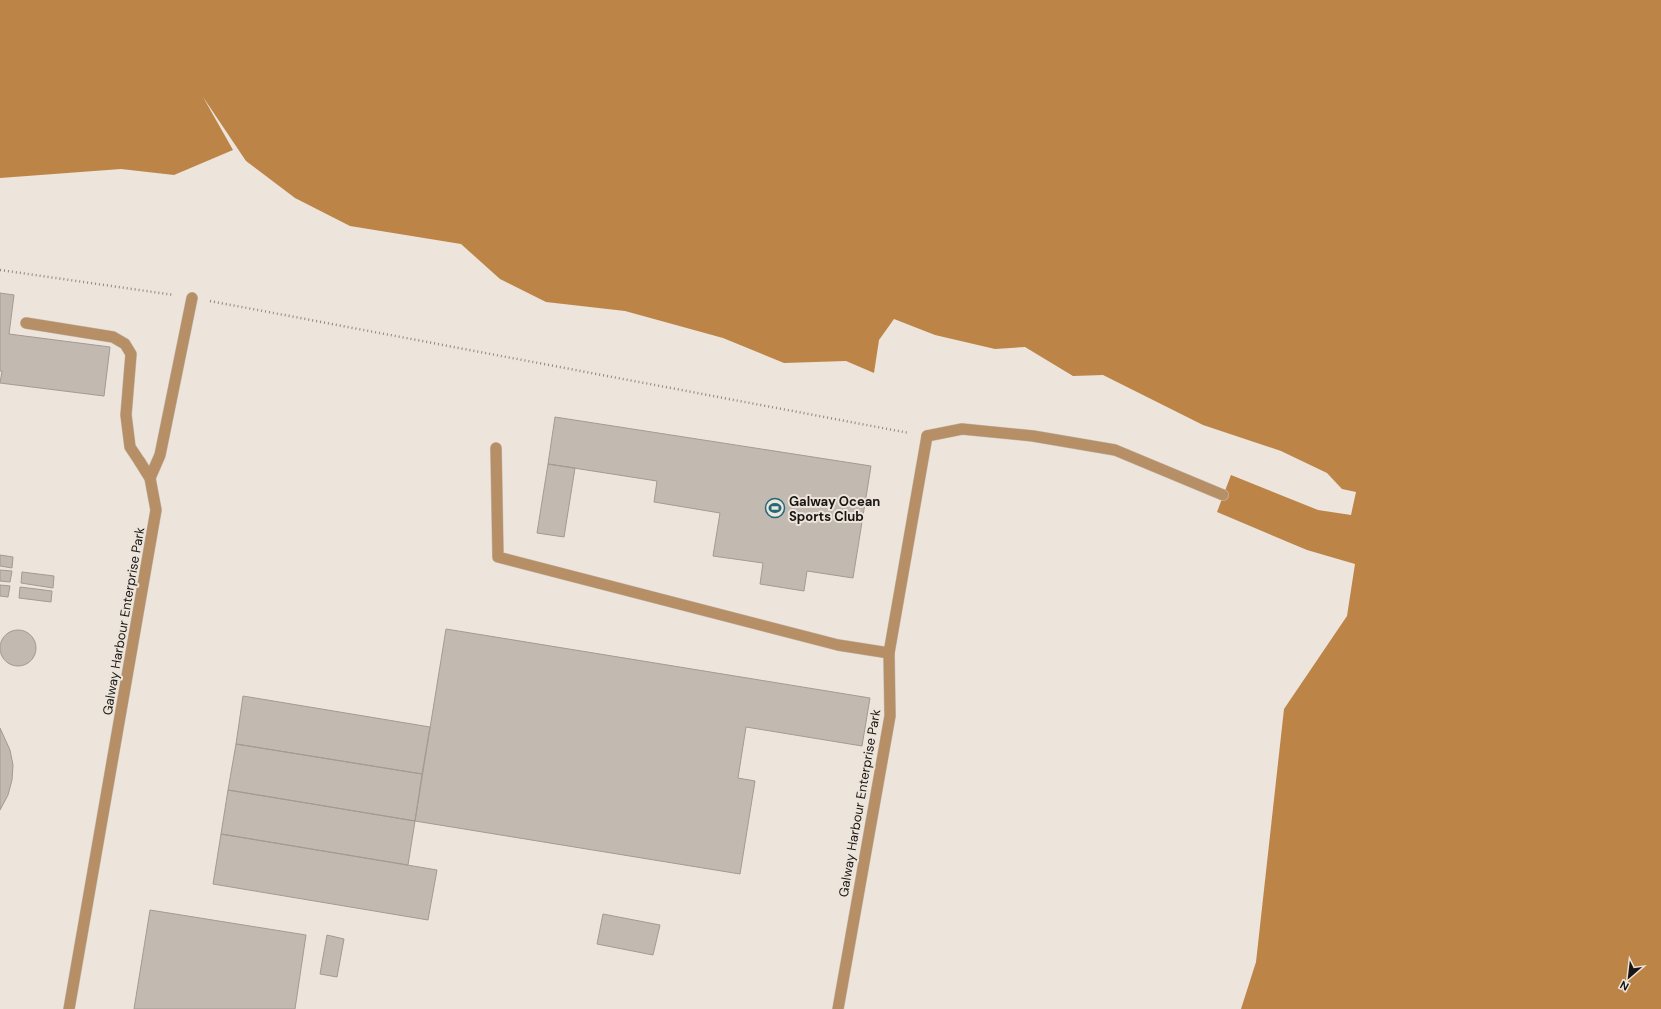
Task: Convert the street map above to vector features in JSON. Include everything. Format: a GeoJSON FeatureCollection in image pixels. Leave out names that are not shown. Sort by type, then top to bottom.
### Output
{"type":"FeatureCollection","features":[{"type":"Feature","properties":{"kind":"street"},"geometry":{"type":"LineString","coordinates":[[150,478],[160,455],[192,298]]}},
{"type":"Feature","properties":{"kind":"street","name":"Galway Harbour Enterprise Park"},"geometry":{"type":"LineString","coordinates":[[26,323],[113,336],[125,344],[131,354],[126,421],[130,447],[150,478],[156,510],[69,1009]]}},
{"type":"Feature","properties":{"kind":"street"},"geometry":{"type":"LineString","coordinates":[[927,436],[962,429],[1033,436],[1115,450],[1223,495]]}},
{"type":"Feature","properties":{"kind":"street","name":"Galway Harbour Enterprise Park"},"geometry":{"type":"LineString","coordinates":[[838,1009],[890,716],[890,653],[927,436]]}},
{"type":"Feature","properties":{"kind":"street"},"geometry":{"type":"LineString","coordinates":[[496,448],[498,558],[838,645],[890,653]]}},
{"type":"Feature","properties":{"kind":"path"},"geometry":{"type":"LineString","coordinates":[[0,270],[192,298],[927,436]]}},
{"type":"Feature","properties":{"kind":"shaded area"},"geometry":{"type":"Polygon","coordinates":[[[0,0],[1661,0],[1661,1009],[1241,1009],[1256,962],[1284,709],[1347,616],[1355,564],[1307,550],[1217,512],[1231,475],[1318,510],[1351,515],[1356,492],[1342,489],[1327,473],[1281,451],[1203,425],[1103,375],[1073,376],[1025,347],[995,349],[935,335],[894,319],[879,340],[874,373],[846,361],[784,363],[723,338],[625,311],[546,302],[500,279],[461,244],[350,226],[295,198],[246,161],[203,97],[233,150],[174,175],[121,169],[0,178],[0,0]]]}},
{"type":"Feature","properties":{"kind":"building"},"geometry":{"type":"Polygon","coordinates":[[[0,293],[14,295],[9,334],[110,347],[104,396],[0,383],[2,371],[0,371],[0,293]]]}},
{"type":"Feature","properties":{"kind":"building","name":"Galway Ocean Sports Club"},"geometry":{"type":"Polygon","coordinates":[[[555,417],[871,466],[853,578],[807,571],[804,591],[760,584],[763,563],[713,556],[720,513],[654,502],[657,481],[548,464],[555,417]]]}},
{"type":"Feature","properties":{"kind":"building"},"geometry":{"type":"Polygon","coordinates":[[[548,464],[575,468],[564,537],[537,533],[548,464]]]}},
{"type":"Feature","properties":{"kind":"building"},"geometry":{"type":"Polygon","coordinates":[[[0,555],[13,557],[12,568],[0,566],[0,555]]]}},
{"type":"Feature","properties":{"kind":"building"},"geometry":{"type":"Polygon","coordinates":[[[0,570],[12,571],[10,582],[0,581],[0,570]]]}},
{"type":"Feature","properties":{"kind":"building"},"geometry":{"type":"Polygon","coordinates":[[[22,572],[54,576],[53,588],[21,583],[22,572]]]}},
{"type":"Feature","properties":{"kind":"building"},"geometry":{"type":"Polygon","coordinates":[[[0,585],[10,586],[8,597],[0,596],[0,585]]]}},
{"type":"Feature","properties":{"kind":"building"},"geometry":{"type":"Polygon","coordinates":[[[20,587],[52,591],[51,602],[19,598],[20,587]]]}},
{"type":"Feature","properties":{"kind":"building"},"geometry":{"type":"Polygon","coordinates":[[[446,629],[870,698],[862,746],[746,727],[738,778],[755,781],[740,874],[415,821],[446,629]]]}},
{"type":"Feature","properties":{"kind":"building"},"geometry":{"type":"Polygon","coordinates":[[[22,630],[31,635],[35,641],[35,655],[31,661],[22,666],[14,666],[5,661],[1,655],[0,644],[5,635],[11,631],[22,630]]]}},
{"type":"Feature","properties":{"kind":"building"},"geometry":{"type":"Polygon","coordinates":[[[243,696],[430,727],[422,774],[236,744],[243,696]]]}},
{"type":"Feature","properties":{"kind":"building"},"geometry":{"type":"Polygon","coordinates":[[[0,728],[10,750],[13,765],[12,780],[8,795],[0,810],[0,728]]]}},
{"type":"Feature","properties":{"kind":"building"},"geometry":{"type":"Polygon","coordinates":[[[236,744],[422,774],[415,821],[228,790],[236,744]]]}},
{"type":"Feature","properties":{"kind":"building"},"geometry":{"type":"Polygon","coordinates":[[[228,790],[415,821],[408,865],[221,834],[228,790]]]}},
{"type":"Feature","properties":{"kind":"building"},"geometry":{"type":"Polygon","coordinates":[[[221,834],[437,870],[428,920],[213,884],[221,834]]]}},
{"type":"Feature","properties":{"kind":"building"},"geometry":{"type":"Polygon","coordinates":[[[150,910],[306,935],[295,1009],[134,1009],[150,910]]]}},
{"type":"Feature","properties":{"kind":"building"},"geometry":{"type":"Polygon","coordinates":[[[603,914],[660,925],[653,955],[597,944],[603,914]]]}},
{"type":"Feature","properties":{"kind":"building"},"geometry":{"type":"Polygon","coordinates":[[[327,935],[344,939],[337,977],[320,974],[327,935]]]}},
{"type":"Feature","properties":{"kind":"place","name":"Galway Ocean Sports Club"},"geometry":{"type":"Point","coordinates":[775,508]}}]}
